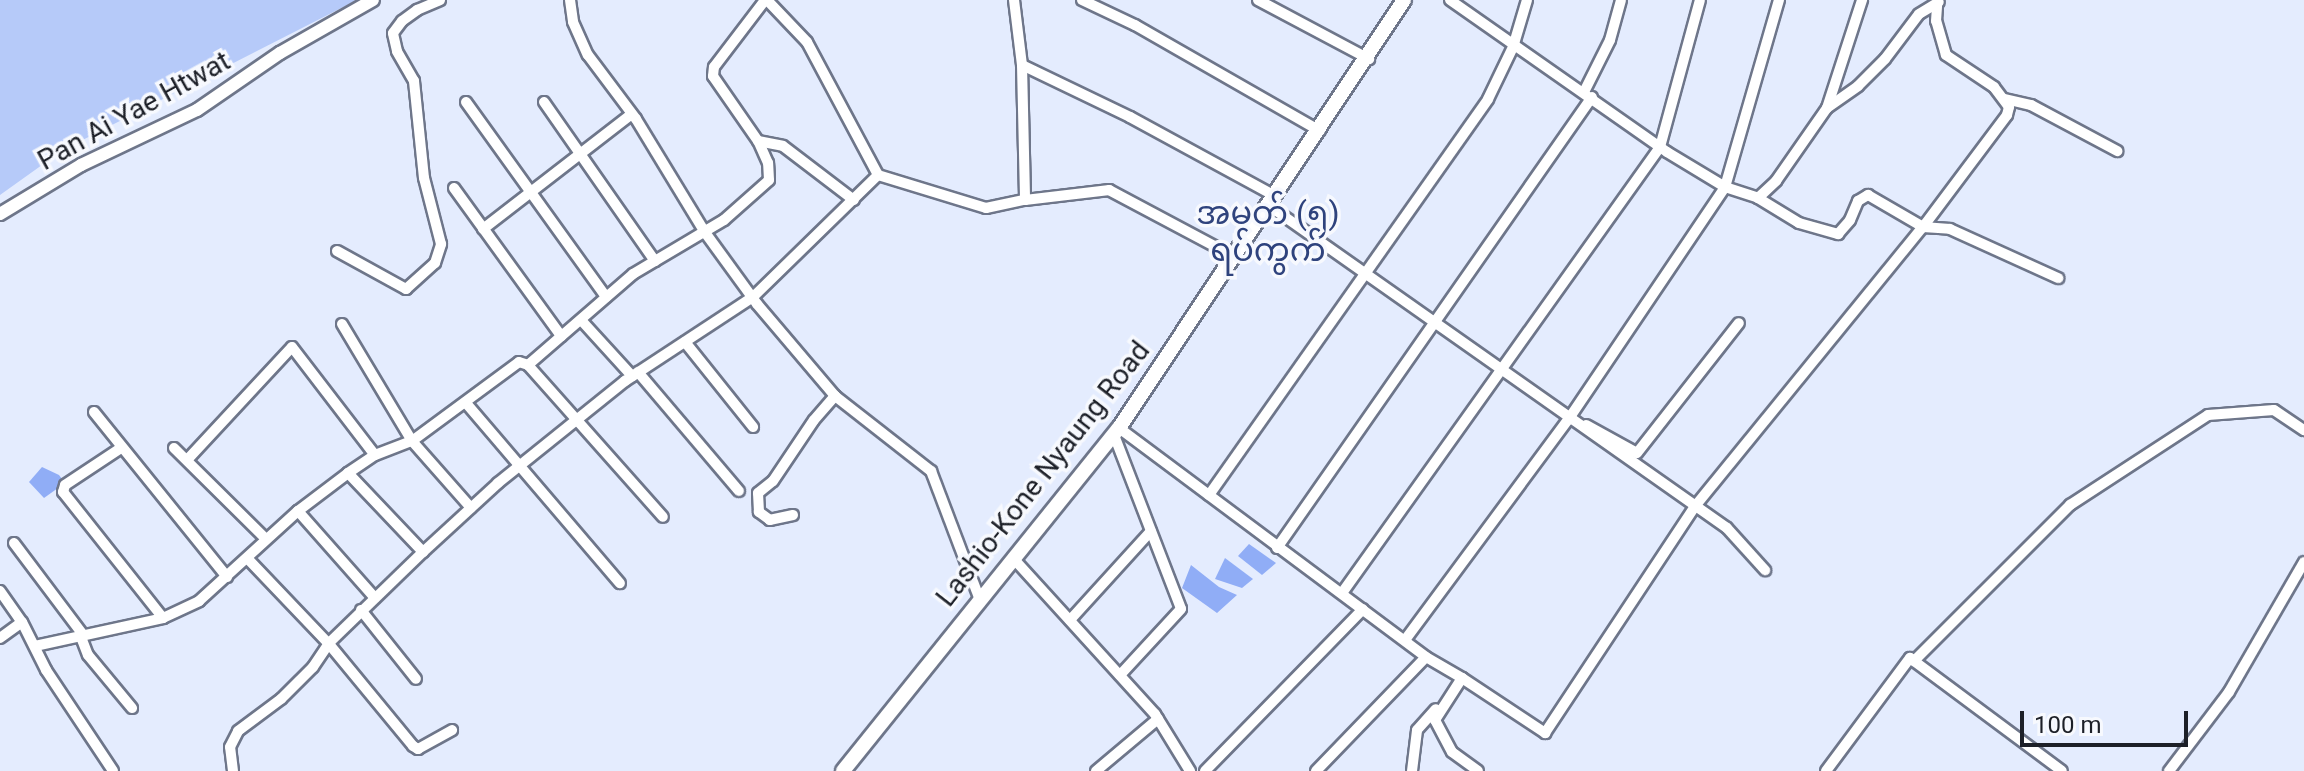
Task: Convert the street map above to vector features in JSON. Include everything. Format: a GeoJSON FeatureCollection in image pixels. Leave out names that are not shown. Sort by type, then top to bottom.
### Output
{"type":"FeatureCollection","features":[{"type":"Feature","properties":{"kind":"main road","name":"Lashio-Kone Nyaung Road"},"geometry":{"type":"LineString","coordinates":[[843,771],[1116,432],[1369,59],[1404,0]]}},
{"type":"Feature","properties":{"kind":"street","name":"Pan Ai Yae Htwat"},"geometry":{"type":"LineString","coordinates":[[0,214],[81,165],[197,110],[280,53],[373,0]]}},
{"type":"Feature","properties":{"kind":"street"},"geometry":{"type":"LineString","coordinates":[[337,251],[406,289],[435,263],[441,244],[424,178],[414,81],[397,51],[393,33],[417,10],[440,0]]}},
{"type":"Feature","properties":{"kind":"street"},"geometry":{"type":"LineString","coordinates":[[570,0],[573,22],[588,55],[632,114],[704,231],[753,297],[835,396],[931,471],[980,600]]}},
{"type":"Feature","properties":{"kind":"street"},"geometry":{"type":"LineString","coordinates":[[528,365],[606,297],[655,261],[724,220],[769,180],[768,163],[758,141],[713,76],[714,67],[766,0],[807,42],[878,175],[986,208],[1109,190],[1235,257]]}},
{"type":"Feature","properties":{"kind":"street"},"geometry":{"type":"LineString","coordinates":[[1014,0],[1022,65],[1025,200]]}},
{"type":"Feature","properties":{"kind":"street"},"geometry":{"type":"LineString","coordinates":[[1082,0],[1135,25],[1320,131]]}},
{"type":"Feature","properties":{"kind":"street"},"geometry":{"type":"LineString","coordinates":[[1258,0],[1369,59]]}},
{"type":"Feature","properties":{"kind":"street"},"geometry":{"type":"LineString","coordinates":[[1450,0],[1660,147],[1725,187],[1758,198],[1799,223],[1838,234],[1850,220],[1858,201],[1868,195],[1923,227],[1950,229],[2058,278]]}},
{"type":"Feature","properties":{"kind":"street"},"geometry":{"type":"LineString","coordinates":[[1209,495],[1488,99],[1513,47],[1527,0]]}},
{"type":"Feature","properties":{"kind":"street"},"geometry":{"type":"LineString","coordinates":[[1277,548],[1436,321],[1588,95],[1610,40],[1621,0]]}},
{"type":"Feature","properties":{"kind":"street"},"geometry":{"type":"LineString","coordinates":[[1342,593],[1660,147],[1700,0]]}},
{"type":"Feature","properties":{"kind":"street"},"geometry":{"type":"LineString","coordinates":[[1405,640],[1568,420],[1725,187],[1779,0]]}},
{"type":"Feature","properties":{"kind":"street"},"geometry":{"type":"LineString","coordinates":[[1758,198],[1776,181],[1827,108],[1862,0]]}},
{"type":"Feature","properties":{"kind":"street"},"geometry":{"type":"LineString","coordinates":[[1827,108],[1858,86],[1885,59],[1919,14],[1938,3]]}},
{"type":"Feature","properties":{"kind":"street"},"geometry":{"type":"LineString","coordinates":[[1116,432],[1209,495],[1426,657],[1545,733],[1696,505],[1923,227],[2007,115],[2009,107],[1994,87],[1946,55],[1936,21],[1938,3]]}},
{"type":"Feature","properties":{"kind":"street"},"geometry":{"type":"LineString","coordinates":[[1022,65],[1130,117],[1272,201],[1365,273],[1436,321],[1568,420],[1727,528],[1765,570]]}},
{"type":"Feature","properties":{"kind":"street"},"geometry":{"type":"LineString","coordinates":[[2005,99],[2031,105],[2117,151]]}},
{"type":"Feature","properties":{"kind":"street"},"geometry":{"type":"LineString","coordinates":[[466,102],[606,297]]}},
{"type":"Feature","properties":{"kind":"street"},"geometry":{"type":"LineString","coordinates":[[544,102],[655,261]]}},
{"type":"Feature","properties":{"kind":"street"},"geometry":{"type":"LineString","coordinates":[[483,229],[632,114]]}},
{"type":"Feature","properties":{"kind":"street"},"geometry":{"type":"LineString","coordinates":[[758,141],[783,146],[854,200]]}},
{"type":"Feature","properties":{"kind":"street"},"geometry":{"type":"LineString","coordinates":[[233,771],[230,747],[238,731],[281,699],[313,667],[329,644],[361,610],[423,552],[471,508],[635,374],[753,297],[878,175]]}},
{"type":"Feature","properties":{"kind":"street"},"geometry":{"type":"LineString","coordinates":[[454,188],[561,336]]}},
{"type":"Feature","properties":{"kind":"street"},"geometry":{"type":"LineString","coordinates":[[581,320],[635,374],[739,491]]}},
{"type":"Feature","properties":{"kind":"street"},"geometry":{"type":"LineString","coordinates":[[1568,420],[1591,427],[1637,453],[1739,323]]}},
{"type":"Feature","properties":{"kind":"street"},"geometry":{"type":"LineString","coordinates":[[342,324],[412,441],[471,508]]}},
{"type":"Feature","properties":{"kind":"street"},"geometry":{"type":"LineString","coordinates":[[685,342],[753,427]]}},
{"type":"Feature","properties":{"kind":"street"},"geometry":{"type":"LineString","coordinates":[[187,460],[292,347],[375,455]]}},
{"type":"Feature","properties":{"kind":"street"},"geometry":{"type":"LineString","coordinates":[[35,646],[163,618],[199,601],[298,511],[348,473],[375,455],[412,441],[519,362],[528,365],[575,422],[663,517]]}},
{"type":"Feature","properties":{"kind":"street"},"geometry":{"type":"LineString","coordinates":[[793,515],[770,520],[759,512],[758,493],[773,481],[814,420],[835,396]]}},
{"type":"Feature","properties":{"kind":"street"},"geometry":{"type":"LineString","coordinates":[[466,403],[620,583]]}},
{"type":"Feature","properties":{"kind":"street"},"geometry":{"type":"LineString","coordinates":[[1914,661],[2070,505],[2208,415],[2274,410],[2304,430]]}},
{"type":"Feature","properties":{"kind":"street"},"geometry":{"type":"LineString","coordinates":[[94,412],[227,577]]}},
{"type":"Feature","properties":{"kind":"street"},"geometry":{"type":"LineString","coordinates":[[1116,432],[1181,609],[1120,675]]}},
{"type":"Feature","properties":{"kind":"street"},"geometry":{"type":"LineString","coordinates":[[121,448],[65,485],[63,492],[163,618]]}},
{"type":"Feature","properties":{"kind":"street"},"geometry":{"type":"LineString","coordinates":[[174,448],[266,539]]}},
{"type":"Feature","properties":{"kind":"street"},"geometry":{"type":"LineString","coordinates":[[348,473],[423,552]]}},
{"type":"Feature","properties":{"kind":"street"},"geometry":{"type":"LineString","coordinates":[[298,511],[375,598]]}},
{"type":"Feature","properties":{"kind":"street"},"geometry":{"type":"LineString","coordinates":[[1070,620],[1151,531]]}},
{"type":"Feature","properties":{"kind":"street"},"geometry":{"type":"LineString","coordinates":[[14,543],[83,636],[88,655],[132,708]]}},
{"type":"Feature","properties":{"kind":"street"},"geometry":{"type":"LineString","coordinates":[[247,558],[329,644],[418,749],[452,730]]}},
{"type":"Feature","properties":{"kind":"street"},"geometry":{"type":"LineString","coordinates":[[1013,558],[1158,719],[1190,771]]}},
{"type":"Feature","properties":{"kind":"street"},"geometry":{"type":"LineString","coordinates":[[2169,771],[2229,692],[2304,562]]}},
{"type":"Feature","properties":{"kind":"street"},"geometry":{"type":"LineString","coordinates":[[0,591],[22,622],[46,670],[113,771]]}},
{"type":"Feature","properties":{"kind":"street"},"geometry":{"type":"LineString","coordinates":[[1210,770],[1363,609]]}},
{"type":"Feature","properties":{"kind":"street"},"geometry":{"type":"LineString","coordinates":[[361,610],[416,679]]}},
{"type":"Feature","properties":{"kind":"street"},"geometry":{"type":"LineString","coordinates":[[0,638],[22,622]]}},
{"type":"Feature","properties":{"kind":"street"},"geometry":{"type":"LineString","coordinates":[[1316,771],[1426,657]]}},
{"type":"Feature","properties":{"kind":"street"},"geometry":{"type":"LineString","coordinates":[[1826,771],[1910,658],[2062,771]]}},
{"type":"Feature","properties":{"kind":"street"},"geometry":{"type":"LineString","coordinates":[[1412,771],[1417,730],[1462,678]]}},
{"type":"Feature","properties":{"kind":"street"},"geometry":{"type":"LineString","coordinates":[[1446,698],[1435,720],[1452,752],[1478,771]]}},
{"type":"Feature","properties":{"kind":"street"},"geometry":{"type":"LineString","coordinates":[[1096,771],[1158,719]]}},
{"type":"Feature","properties":{"kind":"shaded area"},"geometry":{"type":"Polygon","coordinates":[[[0,0],[357,0],[63,150],[0,195],[0,0]]]}},
{"type":"Feature","properties":{"kind":"shaded area"},"geometry":{"type":"Polygon","coordinates":[[[42,467],[59,475],[65,483],[44,498],[29,482],[42,467]]]}},
{"type":"Feature","properties":{"kind":"shaded area"},"geometry":{"type":"Polygon","coordinates":[[[1249,544],[1276,563],[1262,575],[1238,556],[1249,544]]]}},
{"type":"Feature","properties":{"kind":"shaded area"},"geometry":{"type":"Polygon","coordinates":[[[1225,558],[1253,579],[1242,588],[1215,579],[1225,558]]]}},
{"type":"Feature","properties":{"kind":"shaded area"},"geometry":{"type":"Polygon","coordinates":[[[1191,565],[1219,587],[1237,595],[1217,613],[1182,588],[1191,565]]]}},
{"type":"Feature","properties":{"kind":"district","name":"အမှတ် (၅) ရပ်ကွက်"},"geometry":{"type":"Point","coordinates":[1268,232]}}]}
